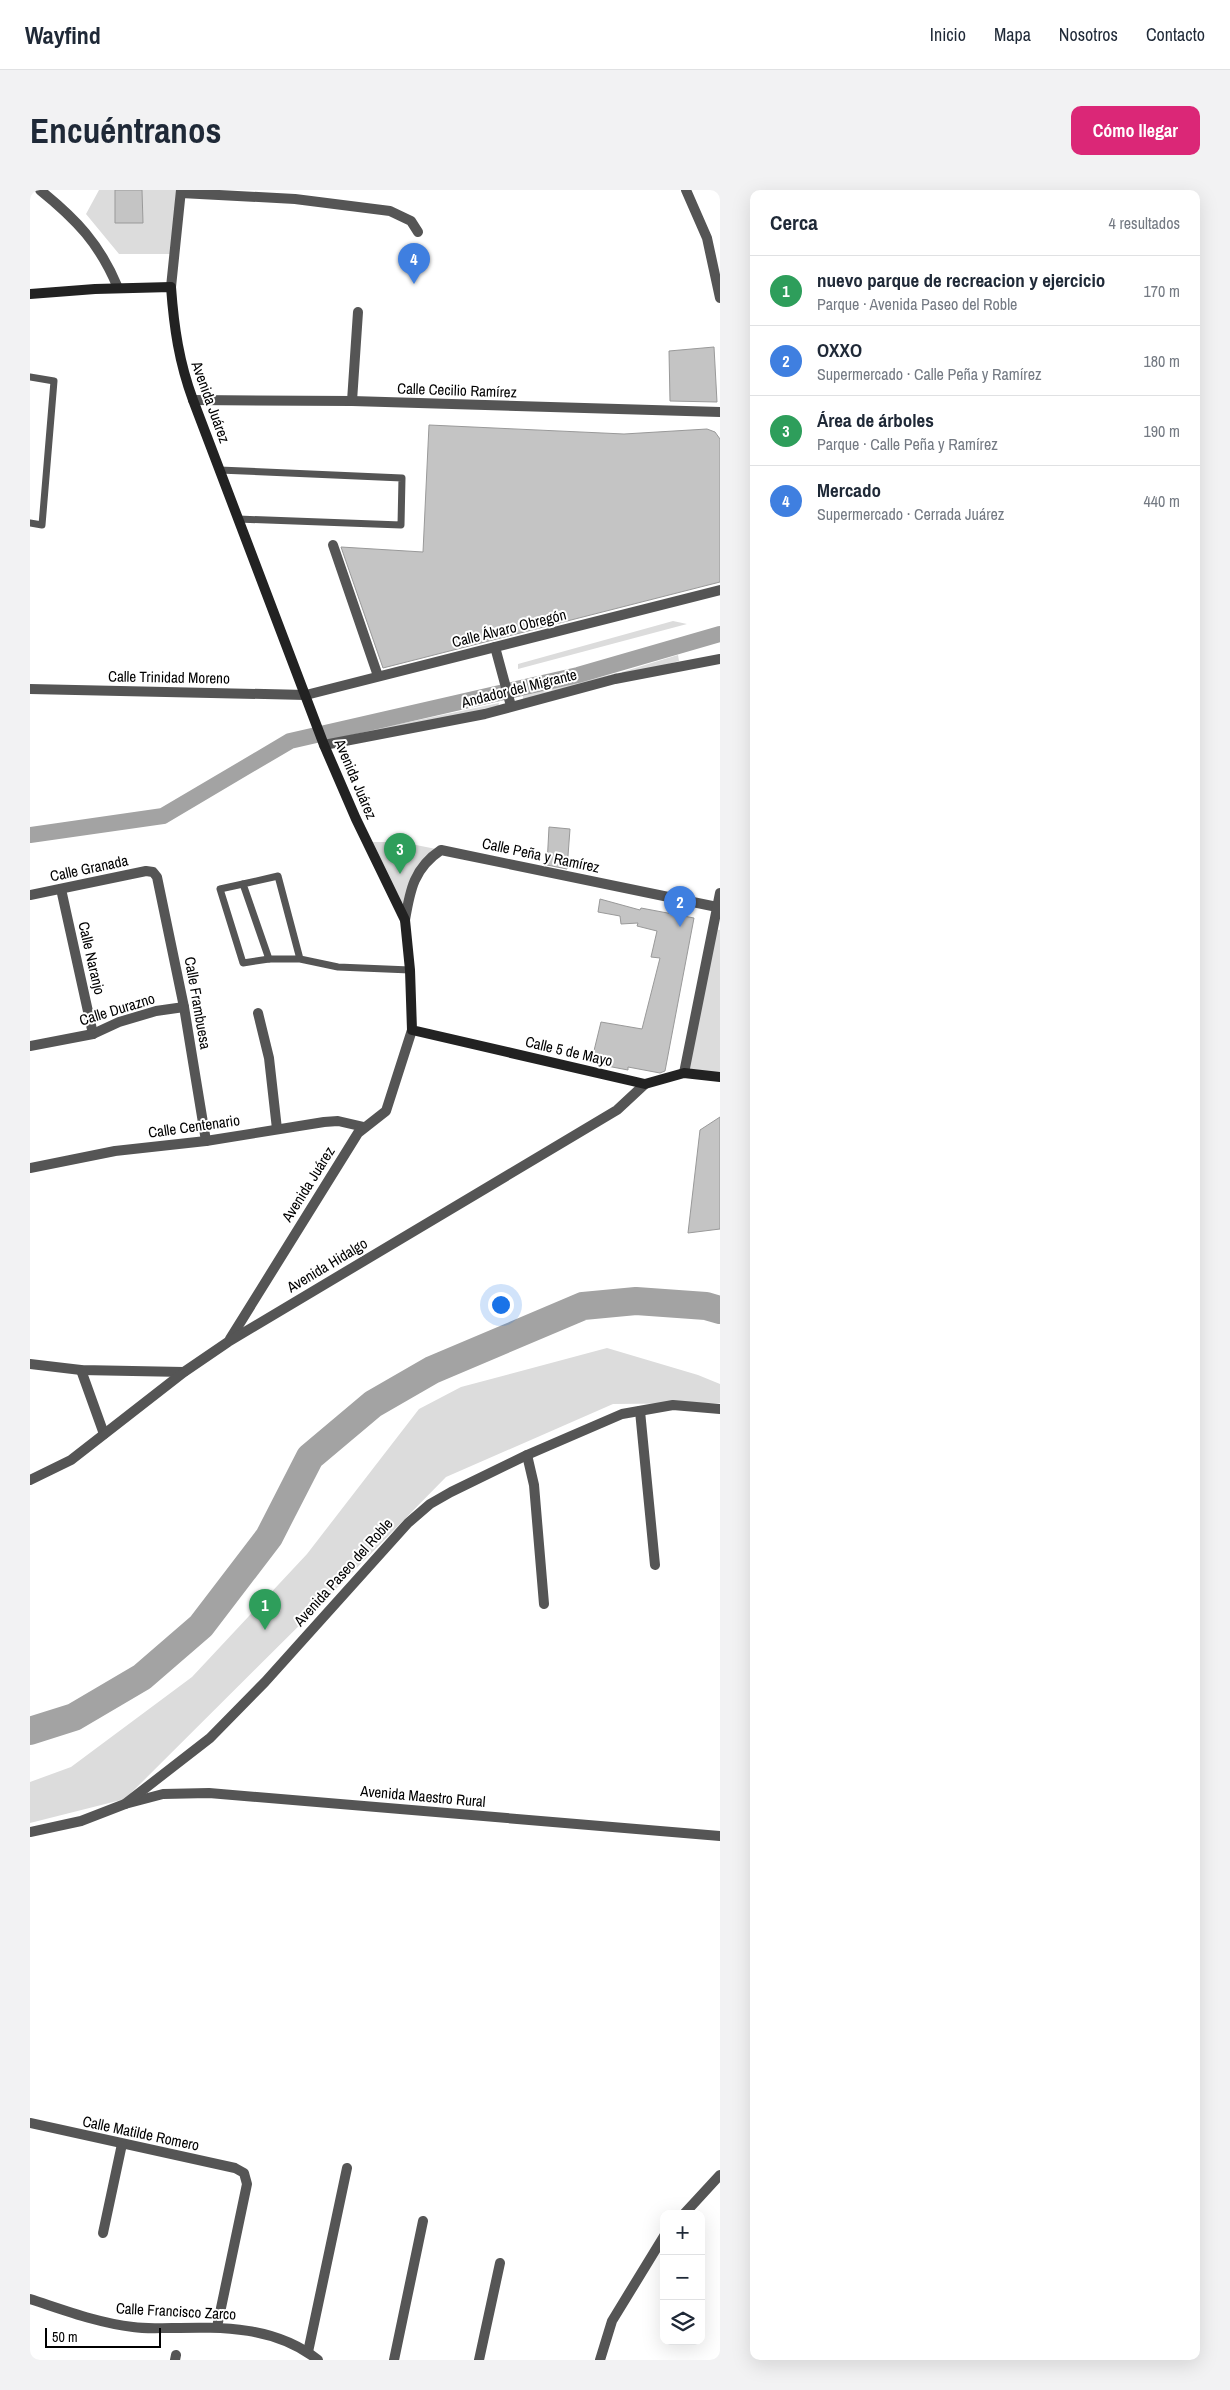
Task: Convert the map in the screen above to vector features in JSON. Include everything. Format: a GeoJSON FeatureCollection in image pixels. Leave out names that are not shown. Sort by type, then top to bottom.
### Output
{"type":"FeatureCollection","features":[{"type":"Feature","properties":{"kind":"main road"},"geometry":{"type":"LineString","coordinates":[[30,294],[118,288],[170,287]]}},
{"type":"Feature","properties":{"kind":"main road","name":"Avenida Juárez"},"geometry":{"type":"LineString","coordinates":[[170,287],[174,328],[181,366],[193,400],[323,741],[356,819],[405,920],[410,970],[412,1030]]}},
{"type":"Feature","properties":{"kind":"main road","name":"Calle 5 de Mayo"},"geometry":{"type":"LineString","coordinates":[[412,1030],[645,1084],[684,1073],[720,1077]]}},
{"type":"Feature","properties":{"kind":"street"},"geometry":{"type":"LineString","coordinates":[[40,190],[72,216],[88,233],[110,269],[118,288]]}},
{"type":"Feature","properties":{"kind":"street"},"geometry":{"type":"LineString","coordinates":[[686,190],[707,238],[720,298]]}},
{"type":"Feature","properties":{"kind":"street"},"geometry":{"type":"LineString","coordinates":[[181,191],[295,199],[390,211],[411,221],[418,232]]}},
{"type":"Feature","properties":{"kind":"street","name":"Avenida Juárez"},"geometry":{"type":"LineString","coordinates":[[170,287],[181,191]]}},
{"type":"Feature","properties":{"kind":"street"},"geometry":{"type":"LineString","coordinates":[[352,401],[358,312]]}},
{"type":"Feature","properties":{"kind":"street","name":"Calle Cecilio Ramírez"},"geometry":{"type":"LineString","coordinates":[[193,400],[352,401],[720,412]]}},
{"type":"Feature","properties":{"kind":"street"},"geometry":{"type":"LineString","coordinates":[[333,545],[378,676]]}},
{"type":"Feature","properties":{"kind":"street","name":"Calle Álvaro Obregón"},"geometry":{"type":"LineString","coordinates":[[308,700],[378,676],[720,590]]}},
{"type":"Feature","properties":{"kind":"street"},"geometry":{"type":"LineString","coordinates":[[495,647],[509,701]]}},
{"type":"Feature","properties":{"kind":"street","name":"Andador del Migrante"},"geometry":{"type":"LineString","coordinates":[[323,741],[485,714],[509,701],[720,659]]}},
{"type":"Feature","properties":{"kind":"street","name":"Calle Trinidad Moreno"},"geometry":{"type":"LineString","coordinates":[[30,689],[308,700]]}},
{"type":"Feature","properties":{"kind":"street","name":"Calle Peña y Ramírez"},"geometry":{"type":"LineString","coordinates":[[405,920],[410,888],[426,860],[441,850],[716,907]]}},
{"type":"Feature","properties":{"kind":"street","name":"Calle Granada"},"geometry":{"type":"LineString","coordinates":[[30,895],[146,871],[154,872]]}},
{"type":"Feature","properties":{"kind":"street","name":"Calle Frambuesa"},"geometry":{"type":"LineString","coordinates":[[154,872],[157,877],[184,1007],[206,1141]]}},
{"type":"Feature","properties":{"kind":"street","name":"Calle Naranjo"},"geometry":{"type":"LineString","coordinates":[[61,889],[93,1034]]}},
{"type":"Feature","properties":{"kind":"street"},"geometry":{"type":"LineString","coordinates":[[684,1073],[716,929],[716,907],[720,892]]}},
{"type":"Feature","properties":{"kind":"street","name":"Calle Durazno"},"geometry":{"type":"LineString","coordinates":[[30,1046],[93,1034],[119,1022],[184,1007]]}},
{"type":"Feature","properties":{"kind":"street"},"geometry":{"type":"LineString","coordinates":[[258,1013],[269,1058],[277,1129]]}},
{"type":"Feature","properties":{"kind":"street","name":"Avenida Juárez"},"geometry":{"type":"LineString","coordinates":[[228,1342],[364,1127],[376,1121],[386,1112],[412,1030]]}},
{"type":"Feature","properties":{"kind":"street","name":"Avenida Hidalgo"},"geometry":{"type":"LineString","coordinates":[[30,1480],[71,1460],[184,1372],[228,1342],[617,1110],[645,1084]]}},
{"type":"Feature","properties":{"kind":"street","name":"Calle Centenario"},"geometry":{"type":"LineString","coordinates":[[30,1168],[115,1151],[206,1141],[338,1121],[364,1127]]}},
{"type":"Feature","properties":{"kind":"street"},"geometry":{"type":"LineString","coordinates":[[30,1364],[81,1370],[184,1372]]}},
{"type":"Feature","properties":{"kind":"street"},"geometry":{"type":"LineString","coordinates":[[81,1370],[104,1434]]}},
{"type":"Feature","properties":{"kind":"street","name":"Avenida Paseo del Roble"},"geometry":{"type":"LineString","coordinates":[[30,1832],[81,1821],[125,1804],[210,1738],[265,1682],[408,1522],[430,1504],[527,1455],[622,1414],[673,1405],[720,1409]]}},
{"type":"Feature","properties":{"kind":"street"},"geometry":{"type":"LineString","coordinates":[[640,1411],[655,1565]]}},
{"type":"Feature","properties":{"kind":"street"},"geometry":{"type":"LineString","coordinates":[[527,1455],[534,1485],[544,1604]]}},
{"type":"Feature","properties":{"kind":"street","name":"Avenida Maestro Rural"},"geometry":{"type":"LineString","coordinates":[[125,1804],[163,1794],[210,1793],[720,1836]]}},
{"type":"Feature","properties":{"kind":"street","name":"Calle Matilde Romero"},"geometry":{"type":"LineString","coordinates":[[30,2123],[235,2168],[244,2173],[247,2184],[218,2327]]}},
{"type":"Feature","properties":{"kind":"street"},"geometry":{"type":"LineString","coordinates":[[103,2233],[122,2144]]}},
{"type":"Feature","properties":{"kind":"street"},"geometry":{"type":"LineString","coordinates":[[308,2352],[347,2168]]}},
{"type":"Feature","properties":{"kind":"street"},"geometry":{"type":"LineString","coordinates":[[688,2210],[720,2175]]}},
{"type":"Feature","properties":{"kind":"street"},"geometry":{"type":"LineString","coordinates":[[394,2360],[423,2221]]}},
{"type":"Feature","properties":{"kind":"street"},"geometry":{"type":"LineString","coordinates":[[600,2360],[612,2321],[660,2243]]}},
{"type":"Feature","properties":{"kind":"street"},"geometry":{"type":"LineString","coordinates":[[479,2360],[500,2263]]}},
{"type":"Feature","properties":{"kind":"street","name":"Calle Francisco Zarco"},"geometry":{"type":"LineString","coordinates":[[30,2299],[110,2324],[127,2326],[218,2327],[267,2333],[308,2352],[318,2360]]}},
{"type":"Feature","properties":{"kind":"lane"},"geometry":{"type":"LineString","coordinates":[[30,377],[54,381],[42,525],[30,522]]}},
{"type":"Feature","properties":{"kind":"lane"},"geometry":{"type":"LineString","coordinates":[[219,470],[402,478],[401,525],[238,519]]}},
{"type":"Feature","properties":{"kind":"lane"},"geometry":{"type":"LineString","coordinates":[[300,959],[278,876],[220,889],[243,963],[270,959],[300,959],[338,967],[410,970]]}},
{"type":"Feature","properties":{"kind":"lane"},"geometry":{"type":"LineString","coordinates":[[244,884],[270,959]]}},
{"type":"Feature","properties":{"kind":"shaded area"},"geometry":{"type":"Polygon","coordinates":[[[99,190],[116,190],[115,223],[143,223],[142,190],[176,190],[174,254],[119,254],[86,214],[99,190]]]}},
{"type":"Feature","properties":{"kind":"shaded area"},"geometry":{"type":"Polygon","coordinates":[[[673,621],[687,624],[518,669],[518,664],[673,621]]]}},
{"type":"Feature","properties":{"kind":"shaded area"},"geometry":{"type":"Polygon","coordinates":[[[678,655],[679,661],[623,677],[622,672],[678,655]]]}},
{"type":"Feature","properties":{"kind":"shaded area"},"geometry":{"type":"Polygon","coordinates":[[[617,673],[616,678],[523,701],[523,696],[617,673]]]}},
{"type":"Feature","properties":{"kind":"shaded area"},"geometry":{"type":"Polygon","coordinates":[[[499,703],[498,708],[397,729],[333,738],[499,703]]]}},
{"type":"Feature","properties":{"kind":"shaded area"},"geometry":{"type":"Polygon","coordinates":[[[367,842],[401,842],[441,850],[426,860],[405,920],[367,842]]]}},
{"type":"Feature","properties":{"kind":"shaded area"},"geometry":{"type":"Polygon","coordinates":[[[712,929],[720,930],[720,1077],[684,1073],[712,929]]]}},
{"type":"Feature","properties":{"kind":"shaded area"},"geometry":{"type":"Polygon","coordinates":[[[607,1348],[698,1375],[720,1384],[720,1403],[613,1404],[446,1477],[125,1799],[30,1823],[30,1782],[71,1767],[192,1677],[307,1554],[419,1409],[461,1387],[607,1348]]]}},
{"type":"Feature","properties":{"kind":"building"},"geometry":{"type":"Polygon","coordinates":[[[115,190],[142,190],[143,223],[115,223],[115,190]]]}},
{"type":"Feature","properties":{"kind":"building"},"geometry":{"type":"Polygon","coordinates":[[[714,347],[717,402],[670,401],[669,351],[714,347]]]}},
{"type":"Feature","properties":{"kind":"building"},"geometry":{"type":"Polygon","coordinates":[[[429,425],[624,434],[707,429],[715,432],[720,439],[720,582],[383,668],[341,547],[423,552],[429,425]]]}},
{"type":"Feature","properties":{"kind":"building"},"geometry":{"type":"Polygon","coordinates":[[[549,827],[570,829],[567,869],[547,865],[549,827]]]}},
{"type":"Feature","properties":{"kind":"building"},"geometry":{"type":"Polygon","coordinates":[[[600,899],[640,910],[641,908],[694,918],[665,1071],[660,1073],[628,1067],[628,1070],[591,1063],[601,1022],[642,1029],[660,958],[651,957],[657,931],[637,926],[638,923],[621,924],[620,916],[598,912],[600,899]]]}},
{"type":"Feature","properties":{"kind":"building"},"geometry":{"type":"Polygon","coordinates":[[[720,1117],[720,1229],[688,1233],[700,1130],[720,1117]]]}},
{"type":"Feature","properties":{"kind":"waterway"},"geometry":{"type":"LineString","coordinates":[[30,835],[163,816],[290,741],[578,675],[720,634]]}},
{"type":"Feature","properties":{"kind":"waterway"},"geometry":{"type":"LineString","coordinates":[[30,1731],[74,1717],[142,1677],[201,1626],[269,1537],[310,1457],[373,1404],[432,1370],[583,1306],[636,1301],[706,1306],[720,1310]]}},
{"type":"Feature","properties":{"kind":"place","name":"Mercado"},"geometry":{"type":"Point","coordinates":[414,284]}},
{"type":"Feature","properties":{"kind":"place","name":"Área de árboles"},"geometry":{"type":"Point","coordinates":[400,874]}},
{"type":"Feature","properties":{"kind":"place","name":"OXXO"},"geometry":{"type":"Point","coordinates":[680,927]}},
{"type":"Feature","properties":{"kind":"place","name":"nuevo parque de recreacion y ejercicio"},"geometry":{"type":"Point","coordinates":[265,1630]}}]}
